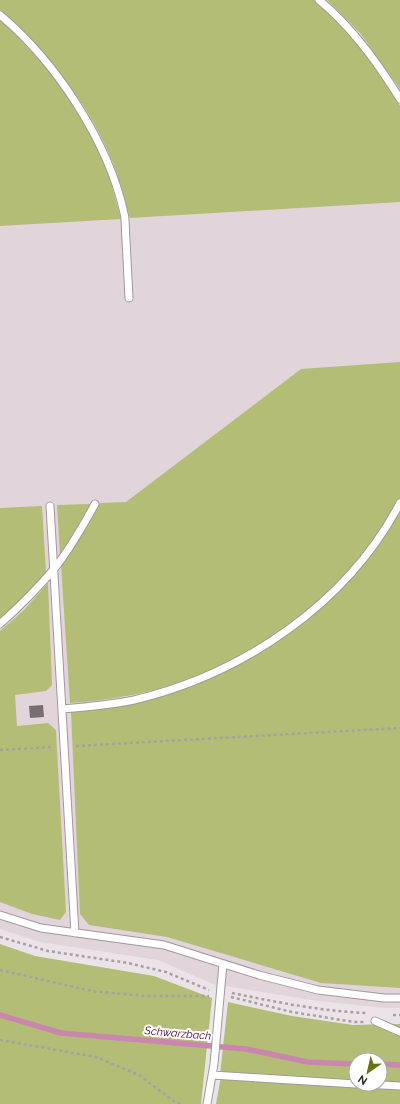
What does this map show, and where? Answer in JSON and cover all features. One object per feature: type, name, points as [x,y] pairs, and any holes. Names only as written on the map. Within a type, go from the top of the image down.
[{"type":"lane","points":[[319,0],[346,26],[368,51],[400,99]]},
{"type":"lane","points":[[0,15],[27,41],[49,66],[72,99],[102,151],[124,214],[128,298]]},
{"type":"lane","points":[[62,709],[102,705],[163,692],[192,682],[248,656],[299,621],[344,580],[378,538],[400,503]]},
{"type":"lane","points":[[0,624],[22,604],[54,568],[80,530],[95,504]]},
{"type":"lane","points":[[50,506],[75,933]]},
{"type":"lane","points":[[0,915],[41,928],[164,945],[224,964],[318,990],[384,998],[400,998]]},
{"type":"lane","points":[[207,1104],[214,1064],[224,964]]},
{"type":"lane","points":[[374,1017],[400,1032]]},
{"type":"lane","points":[[212,1075],[348,1084]]},
{"type":"lane","points":[[388,1085],[400,1086]]},
{"type":"path","points":[[0,750],[400,728]]},
{"type":"path","points":[[0,937],[48,951],[121,962],[166,972],[222,993],[300,1013],[354,1022],[374,1017]]},
{"type":"path","points":[[0,970],[92,991],[144,996],[222,993],[374,1017]]},
{"type":"path","points":[[388,1014],[400,1015]]},
{"type":"path","points":[[0,1040],[96,1057],[139,1075],[181,1104]]},
{"type":"shaded area","points":[[0,0],[400,0],[400,1008],[385,1008],[318,1001],[213,984],[158,960],[40,942],[0,929]]},
{"type":"green space","points":[[0,0],[314,0],[355,40],[377,67],[400,106],[400,202],[130,218],[113,163],[93,122],[66,80],[50,60],[17,25],[0,10]]},
{"type":"green space","points":[[327,0],[400,0],[400,89],[360,33]]},
{"type":"green space","points":[[0,19],[51,72],[81,114],[106,165],[121,219],[0,226]]},
{"type":"green space","points":[[400,362],[400,499],[364,553],[323,596],[291,623],[260,646],[226,664],[191,679],[153,690],[113,698],[70,703],[61,566],[100,503],[126,502],[301,369]]},
{"type":"green space","points":[[91,504],[60,555],[57,505]]},
{"type":"green space","points":[[42,506],[46,572],[19,604],[0,620],[0,508]]},
{"type":"green space","points":[[400,512],[400,988],[321,983],[167,937],[89,925],[80,914],[71,712],[150,699],[180,691],[227,671],[257,655],[312,615],[337,592],[360,567]]},
{"type":"green space","points":[[48,583],[52,685],[46,691],[15,695],[17,726],[48,723],[56,730],[66,912],[60,920],[32,914],[0,902],[0,631],[24,610]]},
{"type":"green space","points":[[0,944],[35,956],[154,976],[212,998],[201,1104],[0,1104]]},
{"type":"green space","points":[[228,1002],[292,1016],[353,1025],[400,1024],[400,1086],[388,1085],[388,1052],[348,1052],[348,1082],[220,1074]]},
{"type":"green space","points":[[221,1076],[348,1084],[348,1092],[388,1092],[388,1086],[400,1087],[400,1104],[216,1104]]},
{"type":"building","points":[[43,705],[44,717],[30,718],[29,706]]},
{"type":"waterway","name":"Schwarzbach","points":[[0,1015],[61,1033],[246,1049],[308,1062],[348,1064]]},
{"type":"waterway","name":"Schwarzbach","points":[[388,1064],[400,1065]]}]
